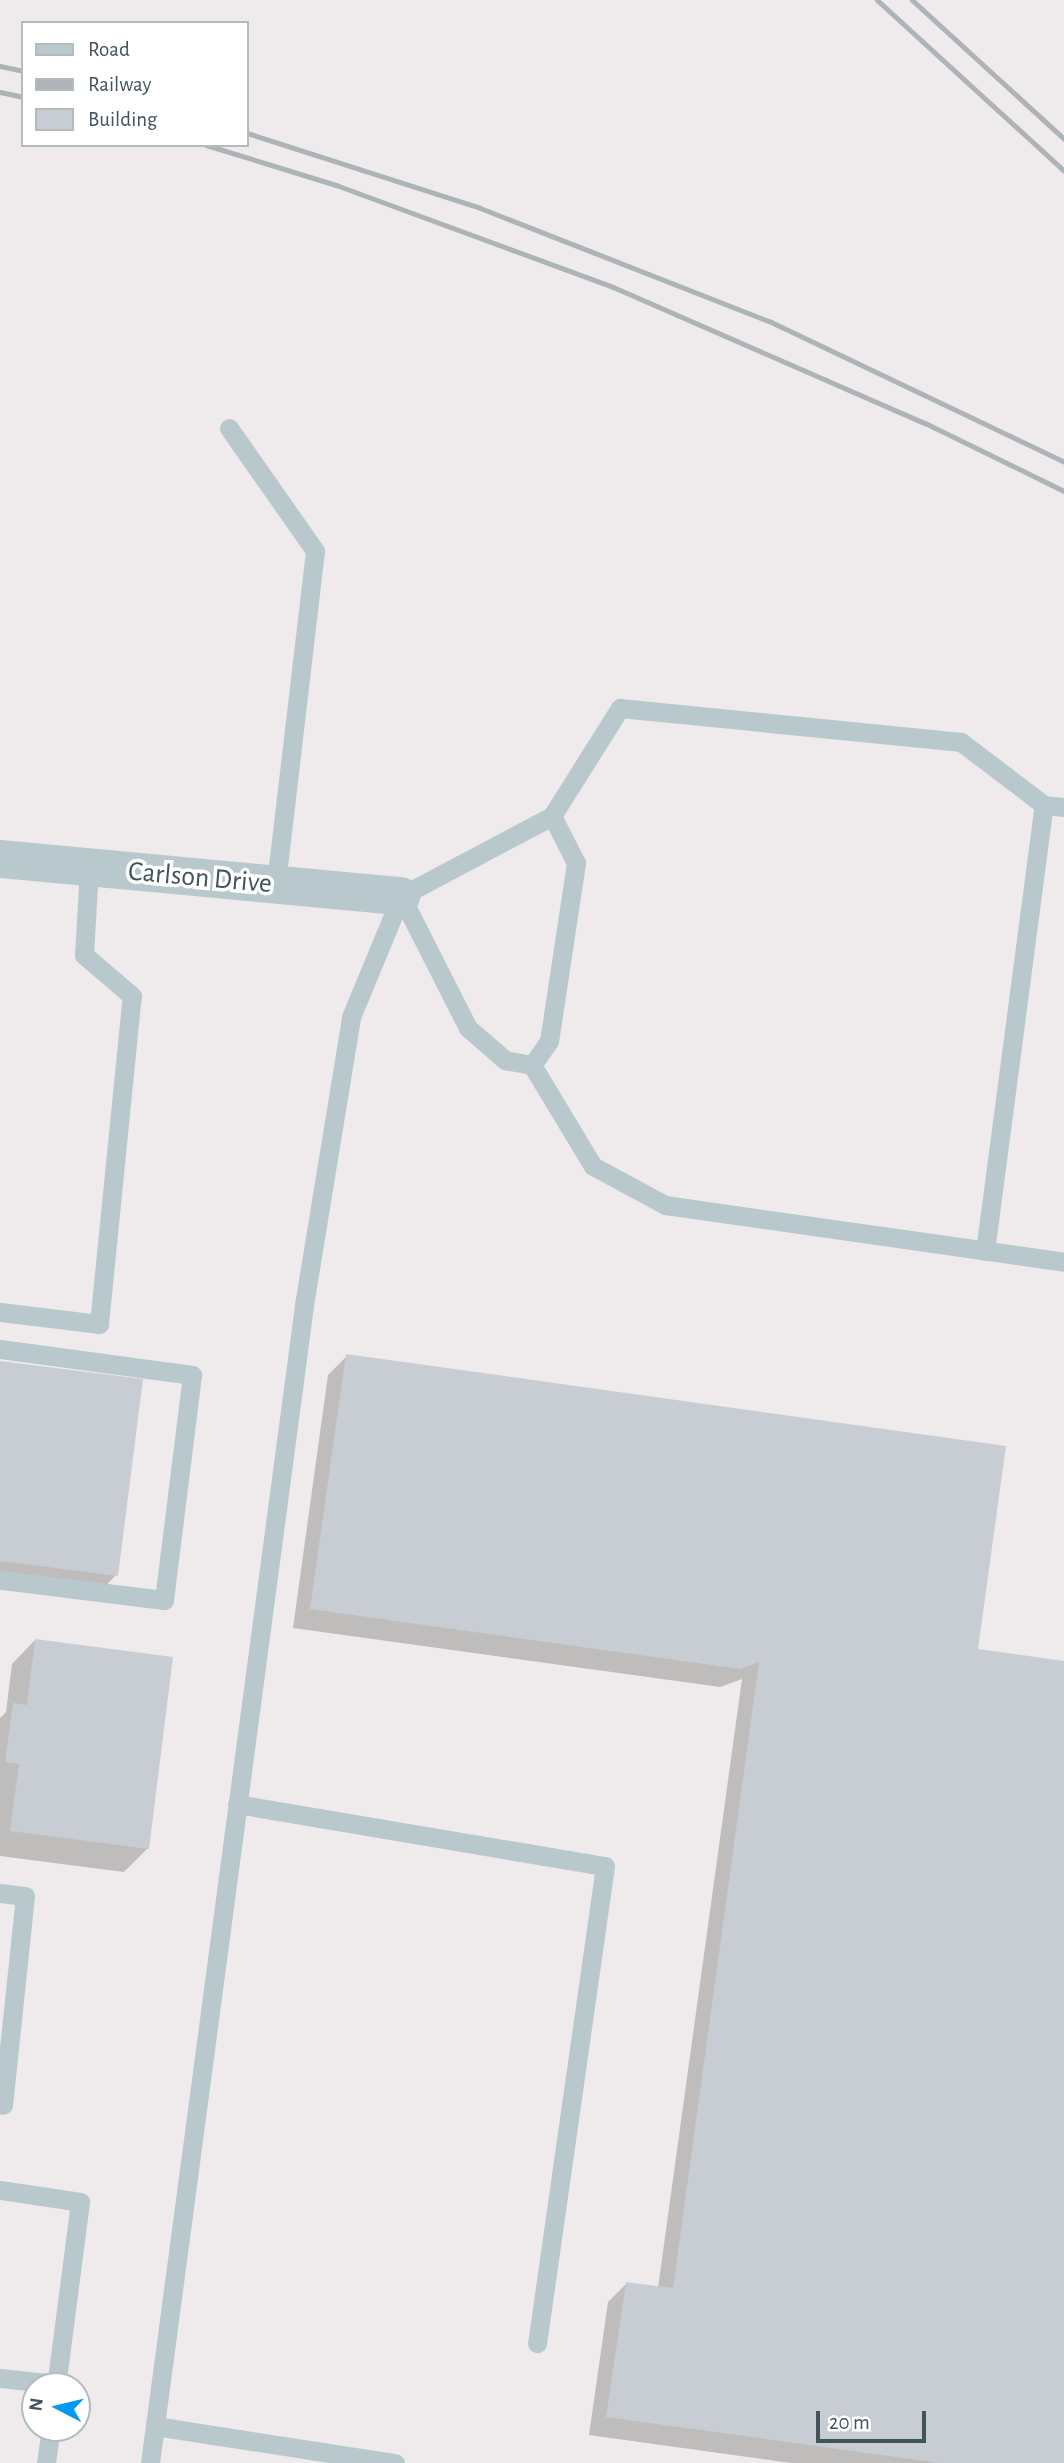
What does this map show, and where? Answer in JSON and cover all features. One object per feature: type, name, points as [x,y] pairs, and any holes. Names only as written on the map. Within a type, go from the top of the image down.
[{"type":"street","name":"Carlson Drive","points":[[0,859],[401,896]]},
{"type":"lane","points":[[229,428],[315,551],[276,885]]},
{"type":"lane","points":[[150,2463],[304,1305],[351,1017],[401,896],[552,816],[620,708],[961,742],[1044,805],[1064,807]]},
{"type":"lane","points":[[985,1251],[1044,805]]},
{"type":"lane","points":[[532,1065],[549,1041],[576,863],[552,816]]},
{"type":"lane","points":[[0,1312],[99,1324],[132,996],[84,955],[89,868]]},
{"type":"lane","points":[[401,896],[468,1028],[505,1060],[532,1065],[593,1167],[665,1205],[1064,1262]]},
{"type":"lane","points":[[0,1349],[192,1375],[164,1600],[0,1580]]},
{"type":"lane","points":[[237,1804],[605,1866],[537,2343]]},
{"type":"lane","points":[[0,1893],[25,1896],[3,2105]]},
{"type":"lane","points":[[0,2190],[80,2202],[59,2372]]},
{"type":"lane","points":[[0,2378],[21,2381]]},
{"type":"lane","points":[[155,2426],[395,2463]]},
{"type":"lane","points":[[46,2463],[49,2442]]},
{"type":"building","points":[[346,1354],[1006,1446],[978,1649],[1064,1661],[1064,2463],[939,2463],[606,2417],[626,2282],[673,2288],[759,1662],[740,1669],[310,1609]]},
{"type":"building","points":[[0,1361],[143,1379],[118,1576],[0,1561]]},
{"type":"building","points":[[35,1639],[173,1657],[149,1849],[10,1831],[19,1764],[5,1762],[13,1703],[27,1705]]},
{"type":"railway","points":[[877,0],[1064,171]]},
{"type":"railway","points":[[912,0],[1064,139]]},
{"type":"railway","points":[[0,66],[21,71]]},
{"type":"railway","points":[[0,92],[21,97]]},
{"type":"railway","points":[[248,133],[480,208],[769,321],[1064,462]]},
{"type":"railway","points":[[212,147],[336,185],[613,287],[925,423],[1064,491]]}]
